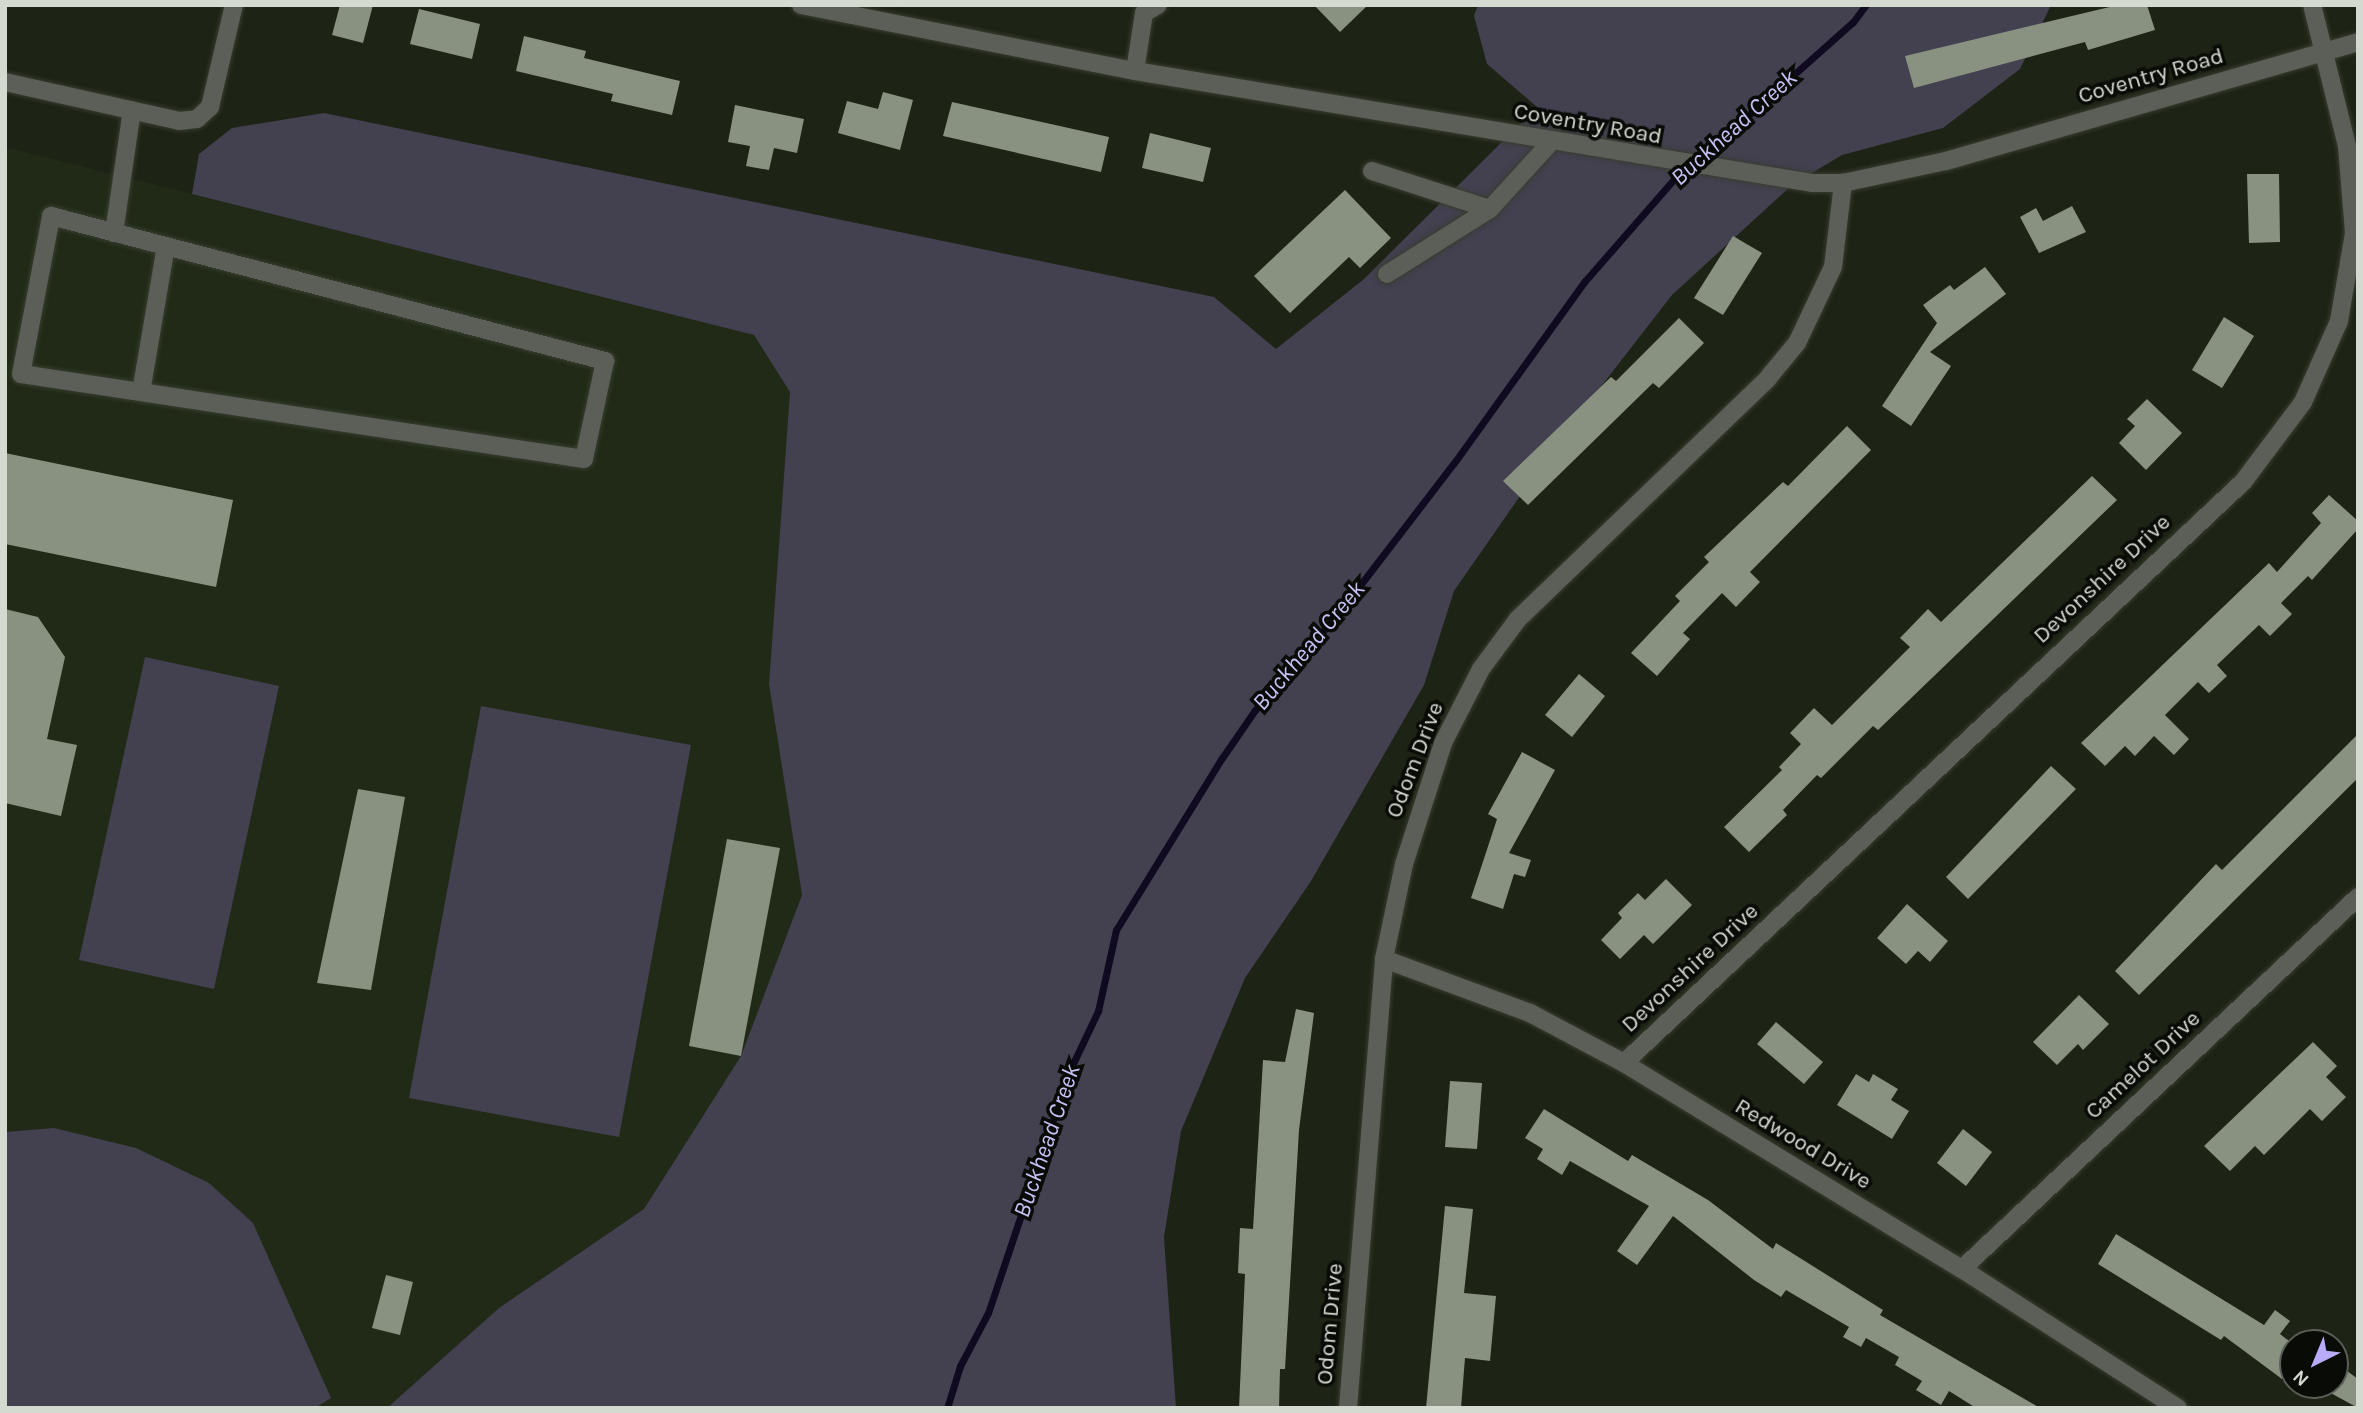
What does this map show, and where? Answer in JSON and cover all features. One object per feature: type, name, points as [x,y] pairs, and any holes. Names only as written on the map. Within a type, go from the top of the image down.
[{"type":"street","points":[[5,82],[178,121],[197,119],[210,107],[234,5]]},
{"type":"street","name":"Coventry Road","points":[[801,5],[1135,71],[1550,142],[1779,181],[1843,183],[1946,161],[2358,43]]},
{"type":"street","points":[[1135,71],[1144,13],[1158,5]]},
{"type":"street","name":"Devonshire Drive","points":[[1624,1063],[2243,482],[2279,440],[2323,362],[2349,277],[2354,188],[2326,50],[2312,5]]},
{"type":"street","points":[[114,233],[132,110]]},
{"type":"street","points":[[1387,274],[1490,209],[1550,142]]},
{"type":"street","points":[[1372,171],[1490,209]]},
{"type":"street","name":"Odom Drive","points":[[1348,1408],[1384,959],[1404,864],[1443,743],[1482,669],[1555,579],[1726,420],[1797,343],[1833,267],[1843,183]]},
{"type":"street","points":[[51,216],[114,233],[605,361],[584,459],[21,374],[51,216]]},
{"type":"street","points":[[141,392],[166,246]]},
{"type":"street","name":"Camelot Drive","points":[[1962,1269],[2358,897]]},
{"type":"street","name":"Redwood Drive","points":[[1384,959],[1530,1013],[1624,1063],[1962,1269],[2178,1408]]},
{"type":"shaded area","points":[[1478,5],[2051,5],[2020,69],[1943,128],[1842,155],[1792,185],[1672,295],[1554,447],[1454,591],[1424,685],[1311,881],[1245,978],[1181,1131],[1164,1237],[1176,1408],[387,1408],[499,1308],[644,1209],[741,1056],[802,895],[769,684],[790,392],[754,335],[192,194],[199,154],[232,128],[324,113],[1214,297],[1276,349],[1364,279],[1537,107],[1487,64],[1474,16]]},
{"type":"shaded area","points":[[5,147],[754,335],[790,392],[769,684],[802,895],[741,1056],[644,1209],[499,1308],[387,1408],[5,1408]]},
{"type":"shaded area","points":[[145,657],[279,686],[214,989],[79,960]]},
{"type":"shaded area","points":[[481,706],[691,745],[619,1137],[409,1098]]},
{"type":"shaded area","points":[[54,1128],[136,1148],[209,1183],[253,1223],[331,1398],[315,1408],[5,1408],[5,1132]]},
{"type":"building","points":[[340,5],[373,5],[363,43],[332,35]]},
{"type":"building","points":[[1314,5],[1368,5],[1340,32]]},
{"type":"building","points":[[2118,5],[2147,5],[2155,30],[2088,50],[2085,42],[1914,88],[1905,56]]},
{"type":"building","points":[[419,9],[480,24],[472,59],[410,44]]},
{"type":"building","points":[[524,36],[586,51],[584,58],[680,81],[672,115],[611,101],[613,94],[516,71]]},
{"type":"building","points":[[883,92],[913,100],[900,150],[838,133],[847,101],[878,109]]},
{"type":"building","points":[[952,102],[1109,137],[1101,172],[943,136]]},
{"type":"building","points":[[735,105],[804,119],[797,153],[774,148],[769,170],[746,166],[750,146],[728,142]]},
{"type":"building","points":[[1150,133],[1211,148],[1203,182],[1142,168]]},
{"type":"building","points":[[2247,174],[2279,174],[2280,242],[2249,243]]},
{"type":"building","points":[[1345,190],[1391,238],[1360,268],[1349,257],[1290,313],[1254,276]]},
{"type":"building","points":[[2072,206],[2086,232],[2039,253],[2020,217],[2036,208],[2043,221]]},
{"type":"building","points":[[1733,236],[1762,253],[1723,315],[1694,298]]},
{"type":"building","points":[[1985,267],[2006,294],[1930,352],[1951,366],[1911,426],[1882,406],[1937,323],[1923,305],[1950,285],[1954,290]]},
{"type":"building","points":[[2224,317],[2254,336],[2222,388],[2192,370]]},
{"type":"building","points":[[1679,318],[1704,343],[1659,388],[1653,383],[1528,505],[1503,481],[1611,377],[1616,381]]},
{"type":"building","points":[[2147,399],[2182,433],[2146,470],[2119,443],[2135,426],[2127,419]]},
{"type":"building","points":[[1847,426],[1871,450],[1750,572],[1760,582],[1736,607],[1722,593],[1683,633],[1690,639],[1657,676],[1631,653],[1680,601],[1675,596],[1709,562],[1704,557],[1783,482],[1788,486]]},
{"type":"building","points":[[5,453],[233,500],[216,587],[5,544]]},
{"type":"building","points":[[2092,476],[2117,500],[1878,730],[1873,726],[1821,778],[1817,775],[1783,810],[1787,815],[1749,852],[1724,827],[1782,770],[1779,767],[1801,744],[1790,733],[1814,708],[1832,725],[1910,647],[1900,638],[1928,609],[1941,622]]},
{"type":"building","points":[[2329,495],[2358,521],[2358,529],[2312,580],[2308,576],[2281,603],[2292,614],[2270,636],[2259,625],[2217,665],[2227,676],[2209,693],[2198,682],[2165,715],[2189,739],[2174,755],[2154,736],[2135,756],[2125,746],[2105,766],[2081,743],[2269,563],[2277,572],[2321,523],[2312,513]]},
{"type":"building","points":[[5,609],[38,617],[65,657],[47,739],[77,745],[61,816],[5,803]]},
{"type":"building","points":[[1579,674],[1605,696],[1572,737],[1545,715]]},
{"type":"building","points":[[2358,734],[2358,778],[2139,995],[2115,971],[2216,864],[2222,870]]},
{"type":"building","points":[[1522,752],[1555,770],[1509,853],[1531,860],[1525,877],[1514,874],[1503,909],[1471,898],[1497,819],[1488,814]]},
{"type":"building","points":[[2051,766],[2076,789],[1968,899],[1946,877]]},
{"type":"building","points":[[358,789],[405,797],[371,990],[317,983]]},
{"type":"building","points":[[727,839],[780,848],[741,1056],[689,1046]]},
{"type":"building","points":[[1666,879],[1692,905],[1653,944],[1644,935],[1620,959],[1601,940],[1622,918],[1618,913],[1638,893],[1645,900]]},
{"type":"building","points":[[1907,904],[1948,941],[1930,962],[1918,951],[1906,964],[1877,938]]},
{"type":"building","points":[[2079,995],[2109,1024],[2083,1050],[2078,1044],[2057,1065],[2033,1042]]},
{"type":"building","points":[[1296,1009],[1314,1013],[1299,1130],[1285,1369],[1280,1369],[1279,1408],[1239,1408],[1245,1274],[1238,1273],[1240,1228],[1253,1229],[1263,1060],[1285,1062]]},
{"type":"building","points":[[1776,1022],[1823,1062],[1804,1084],[1757,1044]]},
{"type":"building","points":[[2313,1042],[2337,1066],[2326,1077],[2346,1097],[2322,1121],[2310,1109],[2264,1155],[2255,1146],[2230,1171],[2204,1146]]},
{"type":"building","points":[[1856,1074],[1869,1082],[1873,1074],[1898,1089],[1891,1100],[1909,1111],[1892,1139],[1837,1105]]},
{"type":"building","points":[[1450,1081],[1482,1083],[1477,1149],[1445,1147]]},
{"type":"building","points":[[1544,1109],[1628,1161],[1632,1155],[1708,1200],[1773,1249],[1776,1243],[1883,1310],[1880,1315],[2040,1408],[1976,1408],[1949,1391],[1941,1405],[1916,1390],[1922,1381],[1895,1365],[1899,1357],[1866,1338],[1861,1347],[1843,1337],[1849,1327],[1786,1290],[1781,1297],[1754,1280],[1673,1216],[1637,1265],[1617,1251],[1649,1206],[1570,1161],[1562,1175],[1537,1159],[1543,1149],[1525,1138]]},
{"type":"building","points":[[1963,1129],[1992,1152],[1966,1186],[1937,1163]]},
{"type":"building","points":[[1445,1206],[1473,1209],[1464,1293],[1496,1296],[1490,1361],[1465,1358],[1461,1408],[1426,1408]]},
{"type":"building","points":[[2116,1234],[2264,1325],[2275,1310],[2290,1321],[2284,1329],[2279,1329],[2279,1377],[2224,1336],[2221,1340],[2098,1264]]},
{"type":"building","points":[[386,1275],[413,1282],[400,1335],[372,1328]]},
{"type":"building","points":[[2349,1372],[2358,1379],[2358,1408],[2342,1399],[2349,1399]]},
{"type":"waterway","name":"Buckhead Creek","points":[[947,1408],[960,1366],[988,1313],[1069,1072],[1098,1011],[1116,930],[1222,758],[1255,710],[1341,610],[1454,463],[1585,281],[1687,164],[1744,119],[1853,22],[1866,5]]}]
